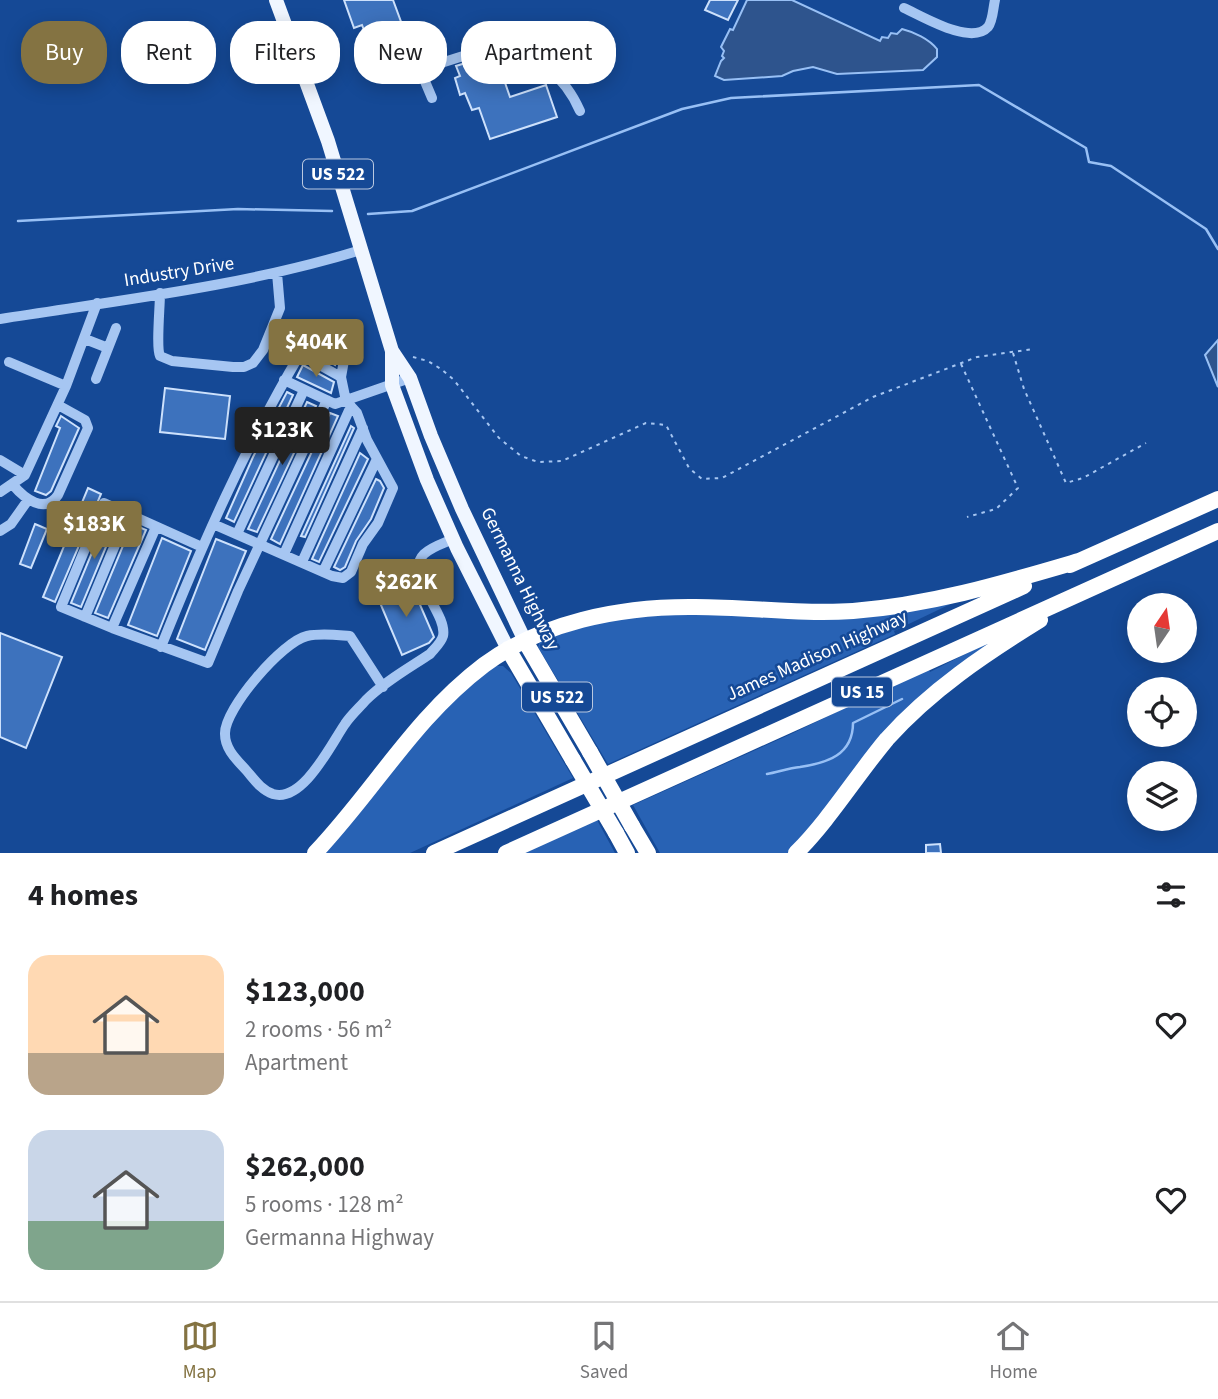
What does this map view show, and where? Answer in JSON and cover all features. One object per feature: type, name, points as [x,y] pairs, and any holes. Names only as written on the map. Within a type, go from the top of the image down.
[{"type":"highway","name":"James Madison Highway","points":[[434,853],[1218,499]]},
{"type":"highway","name":"US 15","points":[[506,853],[1218,531]]},
{"type":"highway","points":[[315,853],[434,708],[485,664],[525,640],[586,619],[659,607],[807,613],[895,607],[967,594],[1079,561]]},
{"type":"highway","points":[[796,853],[889,737],[931,697],[975,661],[1102,583]]},
{"type":"highway","name":"Germanna Highway","points":[[525,640],[648,853]]},
{"type":"highway","name":"Germanna Highway","points":[[508,649],[627,853]]},
{"type":"main road","name":"Germanna Highway","points":[[276,0],[328,141],[361,250],[391,351],[392,385],[427,480],[508,649]]},
{"type":"main road","name":"Germanna Highway","points":[[391,351],[410,378],[456,496],[525,640]]},
{"type":"street","points":[[904,8],[955,31],[972,33],[989,26],[995,0]]},
{"type":"street","points":[[432,98],[421,72],[500,44],[536,59],[552,71],[572,93],[580,111]]},
{"type":"street","name":"Industry Drive","points":[[0,319],[277,273],[361,250]]},
{"type":"street","points":[[160,293],[160,356],[172,361],[244,367],[257,360],[279,314],[281,292],[277,273]]},
{"type":"street","points":[[0,492],[26,475],[66,386],[97,303]]},
{"type":"street","points":[[96,379],[117,328]]},
{"type":"street","points":[[85,339],[108,348]]},
{"type":"street","points":[[161,647],[202,547],[272,401],[300,354],[341,377]]},
{"type":"street","points":[[214,524],[323,572],[343,578],[351,572],[363,544],[378,523],[393,488],[377,459],[358,413],[349,403],[341,377],[345,355]]},
{"type":"street","points":[[9,362],[66,386]]},
{"type":"street","points":[[284,380],[335,404],[349,403],[410,378]]},
{"type":"street","points":[[237,534],[304,390]]},
{"type":"street","points":[[202,547],[104,503],[61,607],[208,663],[238,591],[327,400]]},
{"type":"street","points":[[284,554],[349,403]]},
{"type":"street","points":[[13,485],[28,500],[47,505],[54,502],[88,428],[85,420],[58,405]]},
{"type":"street","points":[[302,562],[363,428]]},
{"type":"street","points":[[323,572],[377,459]]},
{"type":"street","points":[[0,460],[26,475]]},
{"type":"street","points":[[0,531],[11,524],[28,500]]},
{"type":"street","points":[[85,617],[128,514]]},
{"type":"street","points":[[112,628],[156,527]]},
{"type":"street","points":[[383,687],[350,636],[307,636],[291,643],[272,660],[229,714],[225,726],[226,746],[261,787],[283,796],[291,793],[320,762],[346,722],[368,698],[430,654],[443,636],[443,627],[423,585],[419,568],[425,554],[453,539]]},
{"type":"path","points":[[391,351],[428,361],[441,369],[454,380],[499,438],[521,456],[538,461],[562,461],[646,423],[657,423],[666,425],[689,468],[702,480],[722,478],[873,397],[977,357],[1033,349]]},
{"type":"path","points":[[1012,352],[1024,388],[1066,483],[1083,478],[1146,443]]},
{"type":"path","points":[[961,363],[1018,488],[996,509],[967,517]]},
{"type":"shaded area","points":[[747,0],[792,0],[880,41],[882,37],[888,38],[891,33],[907,30],[934,45],[937,57],[923,70],[837,74],[813,67],[782,76],[724,80],[715,76],[724,58],[721,47],[730,29],[733,30]]},
{"type":"shaded area","points":[[1218,340],[1218,387],[1205,355]]},
{"type":"shaded area","points":[[959,600],[894,631],[895,634],[608,764],[538,647],[540,641],[610,618]]},
{"type":"shaded area","points":[[993,640],[790,853],[660,853],[633,805],[789,735],[928,668],[930,672]]},
{"type":"shaded area","points":[[494,666],[503,666],[511,673],[573,778],[410,853],[319,853],[420,730]]},
{"type":"shaded area","points":[[597,820],[615,853],[524,853]]},
{"type":"building","points":[[344,0],[393,0],[401,21],[354,21],[354,28]]},
{"type":"building","points":[[710,0],[738,0],[728,20],[705,10]]},
{"type":"building","points":[[461,64],[461,84],[505,84],[510,97],[546,85],[557,117],[490,139],[479,108],[472,110],[465,93],[460,95],[455,78],[460,76],[456,66]]},
{"type":"building","points":[[309,335],[338,351],[335,365],[303,347]]},
{"type":"building","points":[[303,365],[334,382],[331,393],[297,377]]},
{"type":"building","points":[[165,388],[230,396],[225,439],[160,432]]},
{"type":"building","points":[[287,392],[293,395],[234,522],[226,518],[253,457]]},
{"type":"building","points":[[307,402],[316,406],[257,532],[248,529]]},
{"type":"building","points":[[330,413],[338,416],[280,544],[271,539]]},
{"type":"building","points":[[61,416],[79,428],[51,491],[46,495],[35,491],[60,428],[56,426]]},
{"type":"building","points":[[351,426],[354,428],[305,537],[301,536]]},
{"type":"building","points":[[360,453],[368,459],[319,562],[312,559]]},
{"type":"building","points":[[376,479],[384,488],[371,519],[356,541],[345,567],[340,570],[334,567]]},
{"type":"building","points":[[88,488],[101,494],[55,602],[43,597]]},
{"type":"building","points":[[108,514],[118,518],[81,607],[71,603]]},
{"type":"building","points":[[35,524],[47,529],[31,568],[20,564]]},
{"type":"building","points":[[132,524],[146,530],[108,618],[95,613]]},
{"type":"building","points":[[162,538],[191,551],[157,636],[128,625]]},
{"type":"building","points":[[216,539],[246,551],[205,650],[177,639]]},
{"type":"building","points":[[411,584],[434,637],[429,643],[402,655],[378,598]]},
{"type":"building","points":[[0,633],[62,657],[26,748],[0,737]]},
{"type":"building","points":[[940,844],[941,853],[926,853],[926,845]]},
{"type":"waterway","points":[[368,214],[412,211],[682,109],[731,98],[979,85],[1086,148],[1089,162],[1111,166],[1206,229],[1218,249]]},
{"type":"waterway","points":[[18,221],[238,209],[332,211]]},
{"type":"waterway","points":[[767,774],[820,763],[837,756],[849,743],[853,723],[902,699]]}]
